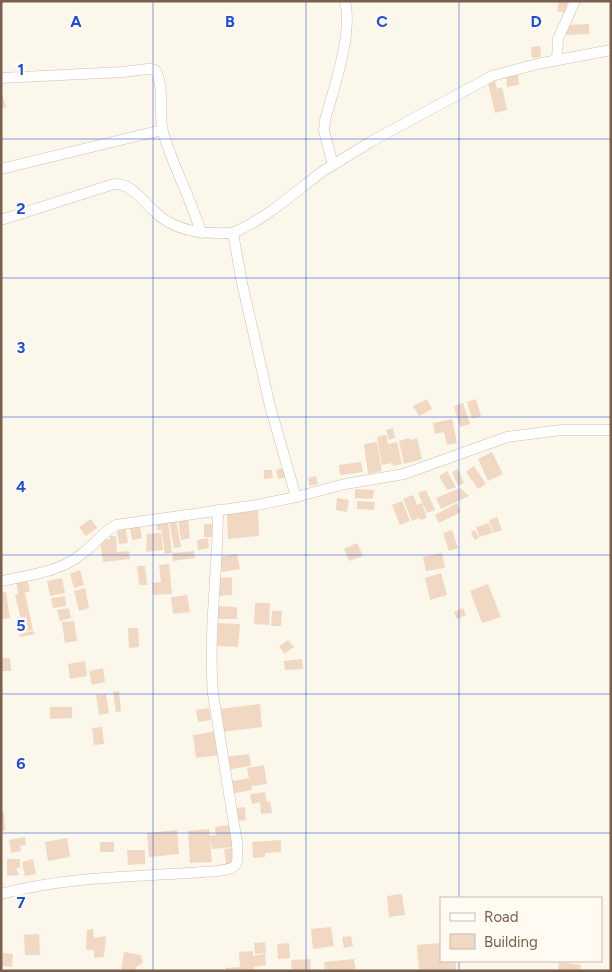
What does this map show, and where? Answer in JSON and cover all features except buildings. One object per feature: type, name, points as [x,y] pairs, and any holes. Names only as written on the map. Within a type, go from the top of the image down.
[{"type":"street","points":[[333,165],[324,131],[325,120],[344,45],[347,18],[345,1]]},
{"type":"street","points":[[557,60],[558,39],[575,1]]},
{"type":"street","points":[[1,220],[120,183],[133,190],[166,221],[187,231],[233,233],[258,219],[322,171],[372,141],[480,82],[502,73],[611,50]]},
{"type":"street","points":[[1,78],[152,69],[156,71],[159,84],[162,130],[201,233]]},
{"type":"street","points":[[1,169],[162,130]]},
{"type":"street","points":[[233,233],[242,283],[270,406],[296,497]]},
{"type":"street","points":[[1,581],[62,566],[83,553],[106,530],[116,525],[257,505],[345,484],[404,474],[507,436],[561,430],[611,430]]},
{"type":"street","points":[[1,894],[61,882],[120,876],[230,870],[235,868],[237,864],[237,843],[213,694],[210,652],[218,541],[218,510]]}]
